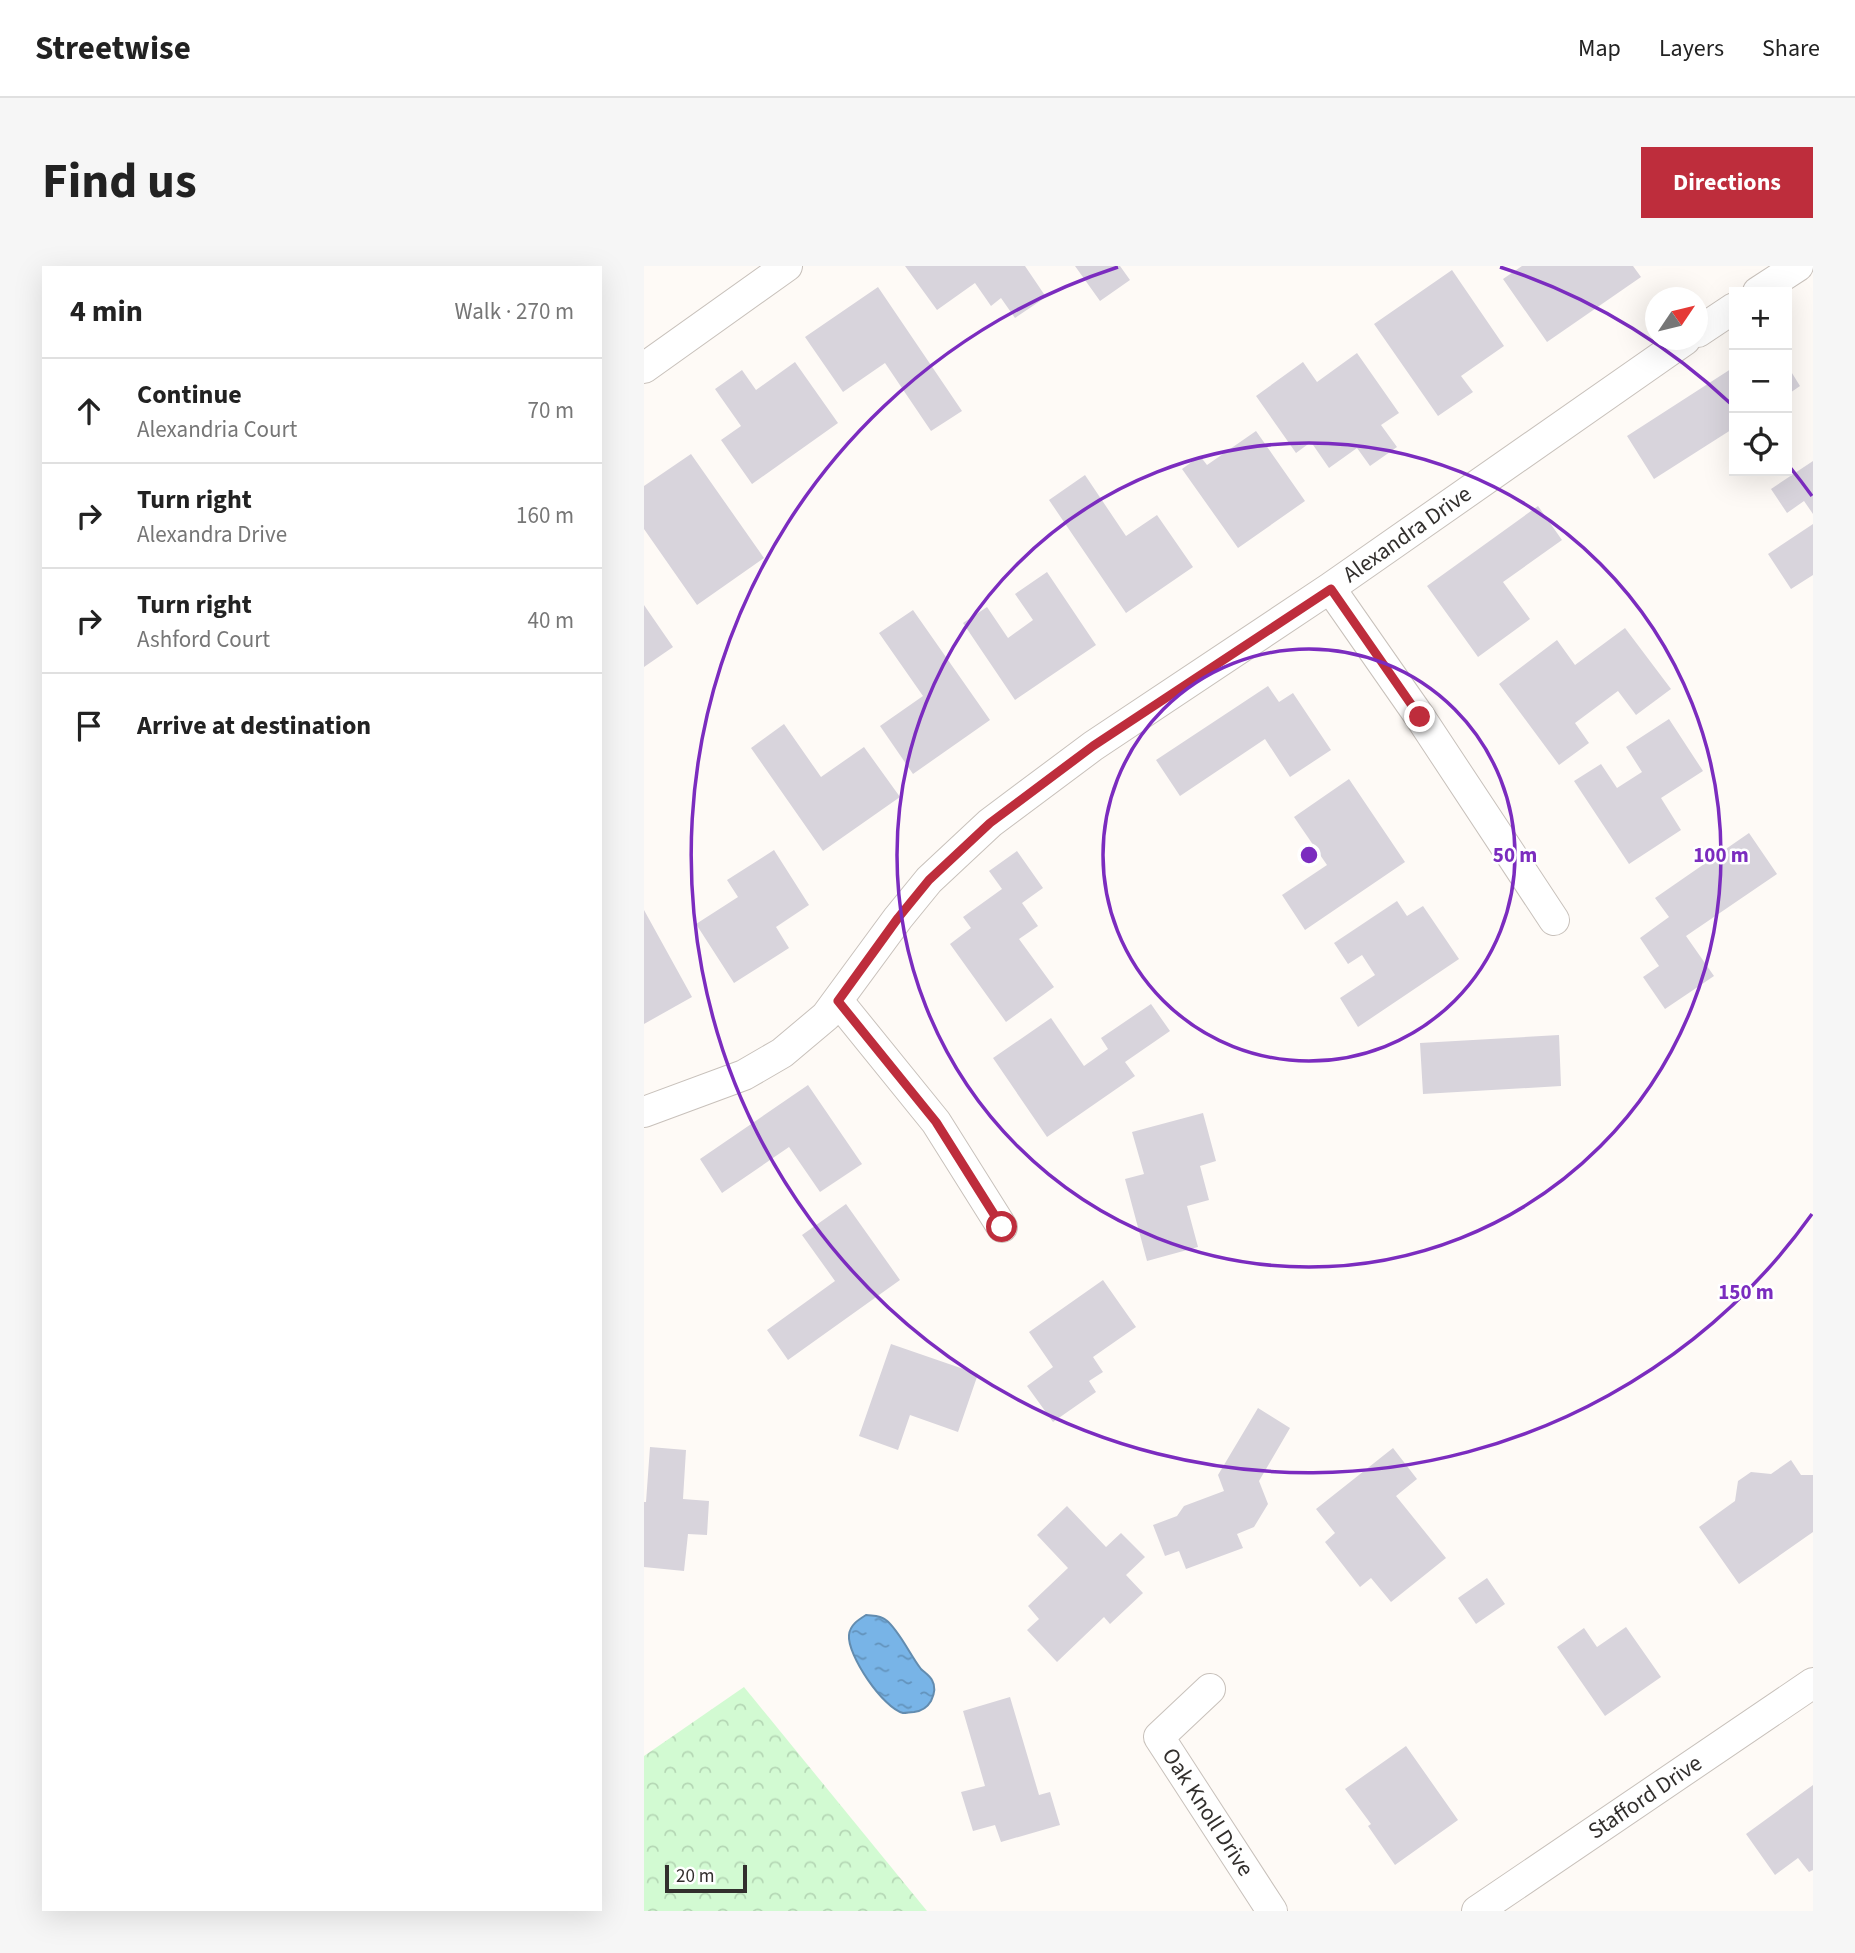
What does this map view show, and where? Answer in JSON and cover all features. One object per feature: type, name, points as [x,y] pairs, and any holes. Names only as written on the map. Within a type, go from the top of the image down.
[{"type":"street","points":[[644,368],[787,266]]},
{"type":"street","points":[[1766,287],[1798,266]]},
{"type":"street","points":[[1708,325],[1729,311]]},
{"type":"street","name":"Alexandra Drive","points":[[644,1112],[744,1075],[782,1053],[826,1016],[929,880],[990,823],[1093,746],[1331,589],[1671,350]]},
{"type":"street","points":[[1331,589],[1420,717],[1554,920]]},
{"type":"street","points":[[838,1001],[936,1122],[1002,1227]]},
{"type":"street","name":"Stafford Drive","points":[[1477,1911],[1813,1683]]},
{"type":"street","name":"Oak Knoll Drive","points":[[1210,1689],[1159,1737],[1272,1911]]},
{"type":"green space","points":[[744,1687],[927,1911],[644,1911],[644,1756]]},
{"type":"water","points":[[866,1615],[881,1617],[891,1624],[921,1669],[931,1679],[934,1694],[924,1709],[903,1713],[895,1709],[868,1680],[854,1655],[849,1635],[857,1621]]},
{"type":"building","points":[[905,266],[1025,266],[1046,297],[1015,318],[1001,298],[991,306],[975,283],[937,310]]},
{"type":"building","points":[[1075,266],[1120,266],[1130,280],[1100,301]]},
{"type":"building","points":[[1522,266],[1633,266],[1641,277],[1547,342],[1503,279]]},
{"type":"building","points":[[1452,270],[1504,346],[1461,376],[1473,392],[1438,416],[1374,324]]},
{"type":"building","points":[[878,287],[962,411],[931,431],[885,363],[843,392],[805,337]]},
{"type":"building","points":[[1357,353],[1399,413],[1381,425],[1397,447],[1370,466],[1357,448],[1329,468],[1311,442],[1296,453],[1256,396],[1303,362],[1317,382]]},
{"type":"building","points":[[795,362],[838,423],[752,484],[721,440],[741,426],[715,389],[742,370],[756,390]]},
{"type":"building","points":[[1729,370],[1729,431],[1654,479],[1627,436]]},
{"type":"building","points":[[1792,373],[1800,386],[1792,392]]},
{"type":"building","points":[[1256,431],[1305,501],[1238,548],[1182,469],[1200,456],[1207,465]]},
{"type":"building","points":[[691,454],[764,558],[697,605],[644,529],[644,486]]},
{"type":"building","points":[[1813,461],[1813,514],[1804,501],[1787,513],[1771,489]]},
{"type":"building","points":[[1085,475],[1126,536],[1157,515],[1193,567],[1126,613],[1049,500]]},
{"type":"building","points":[[1538,506],[1562,540],[1503,582],[1530,619],[1478,657],[1427,586]]},
{"type":"building","points":[[1813,524],[1813,575],[1791,589],[1768,554]]},
{"type":"building","points":[[1047,572],[1096,645],[1015,700],[963,623],[987,607],[1008,638],[1033,620],[1015,594]]},
{"type":"building","points":[[644,605],[673,647],[644,667]]},
{"type":"building","points":[[913,610],[990,720],[913,774],[880,726],[923,696],[879,633]]},
{"type":"building","points":[[1625,628],[1671,689],[1636,715],[1618,691],[1575,723],[1589,743],[1559,765],[1499,684],[1557,640],[1575,665]]},
{"type":"building","points":[[1268,686],[1279,702],[1293,693],[1331,750],[1290,777],[1265,739],[1180,796],[1156,760]]},
{"type":"building","points":[[1669,719],[1703,771],[1661,798],[1681,830],[1629,864],[1574,781],[1601,764],[1617,788],[1642,772],[1626,747]]},
{"type":"building","points":[[784,724],[821,777],[864,747],[900,797],[823,851],[751,748]]},
{"type":"building","points":[[1349,779],[1405,862],[1305,930],[1282,895],[1327,865],[1294,817]]},
{"type":"building","points":[[1749,833],[1777,874],[1686,936],[1714,976],[1665,1009],[1643,977],[1659,966],[1640,938],[1669,917],[1655,898]]},
{"type":"building","points":[[774,850],[809,905],[776,927],[789,948],[734,983],[696,924],[738,897],[727,880]]},
{"type":"building","points":[[1017,851],[1043,888],[1022,903],[1038,926],[1019,939],[1054,987],[1006,1022],[950,944],[971,928],[963,917],[1002,889],[989,871]]},
{"type":"building","points":[[1397,901],[1407,916],[1423,906],[1459,959],[1358,1027],[1340,998],[1375,975],[1362,955],[1348,964],[1334,943]]},
{"type":"building","points":[[644,910],[692,997],[644,1024]]},
{"type":"building","points":[[1151,1004],[1170,1031],[1125,1062],[1135,1076],[1047,1137],[993,1058],[1051,1018],[1084,1066],[1108,1049],[1101,1038]]},
{"type":"building","points":[[1559,1035],[1561,1086],[1423,1094],[1420,1043]]},
{"type":"building","points":[[808,1085],[862,1164],[820,1192],[789,1147],[722,1193],[700,1159]]},
{"type":"building","points":[[1203,1113],[1216,1161],[1200,1166],[1209,1200],[1187,1206],[1198,1247],[1147,1261],[1125,1179],[1144,1174],[1132,1132]]},
{"type":"building","points":[[846,1204],[900,1280],[788,1360],[767,1330],[835,1281],[802,1235]]},
{"type":"building","points":[[1103,1280],[1136,1327],[1093,1357],[1103,1372],[1089,1381],[1096,1392],[1053,1422],[1027,1386],[1053,1367],[1029,1332]]},
{"type":"building","points":[[891,1344],[978,1374],[958,1432],[910,1415],[898,1450],[859,1436]]},
{"type":"building","points":[[1258,1408],[1290,1428],[1259,1481],[1268,1504],[1254,1527],[1237,1534],[1243,1548],[1186,1569],[1179,1551],[1165,1556],[1153,1525],[1177,1516],[1184,1506],[1224,1491],[1218,1475]]},
{"type":"building","points":[[650,1447],[686,1450],[683,1499],[709,1501],[707,1535],[688,1534],[684,1571],[644,1567],[644,1502]]},
{"type":"building","points":[[1393,1448],[1417,1479],[1396,1496],[1446,1558],[1391,1602],[1371,1578],[1360,1587],[1325,1542],[1335,1533],[1316,1509]]},
{"type":"building","points":[[1791,1460],[1801,1475],[1813,1475],[1813,1532],[1739,1584],[1699,1527],[1735,1501],[1738,1481],[1751,1472],[1771,1474]]},
{"type":"building","points":[[1067,1506],[1106,1547],[1121,1533],[1145,1557],[1126,1575],[1143,1593],[1110,1624],[1104,1617],[1057,1662],[1027,1630],[1039,1619],[1028,1606],[1068,1568],[1037,1535]]},
{"type":"building","points":[[1487,1578],[1505,1604],[1476,1624],[1458,1598]]},
{"type":"building","points":[[1626,1627],[1661,1677],[1605,1716],[1557,1647],[1584,1628],[1597,1647]]},
{"type":"building","points":[[1010,1697],[1039,1795],[1050,1792],[1060,1825],[1001,1842],[995,1825],[973,1831],[961,1792],[985,1786],[963,1711]]},
{"type":"building","points":[[1406,1746],[1458,1820],[1395,1865],[1368,1826],[1371,1824],[1345,1789]]},
{"type":"building","points":[[1813,1785],[1813,1870],[1809,1872],[1798,1858],[1775,1875],[1746,1834]]},
{"type":"route","points":[[1002,1227],[936,1122],[838,1001],[929,880],[990,823],[1093,746],[1331,589],[1420,717]]}]
